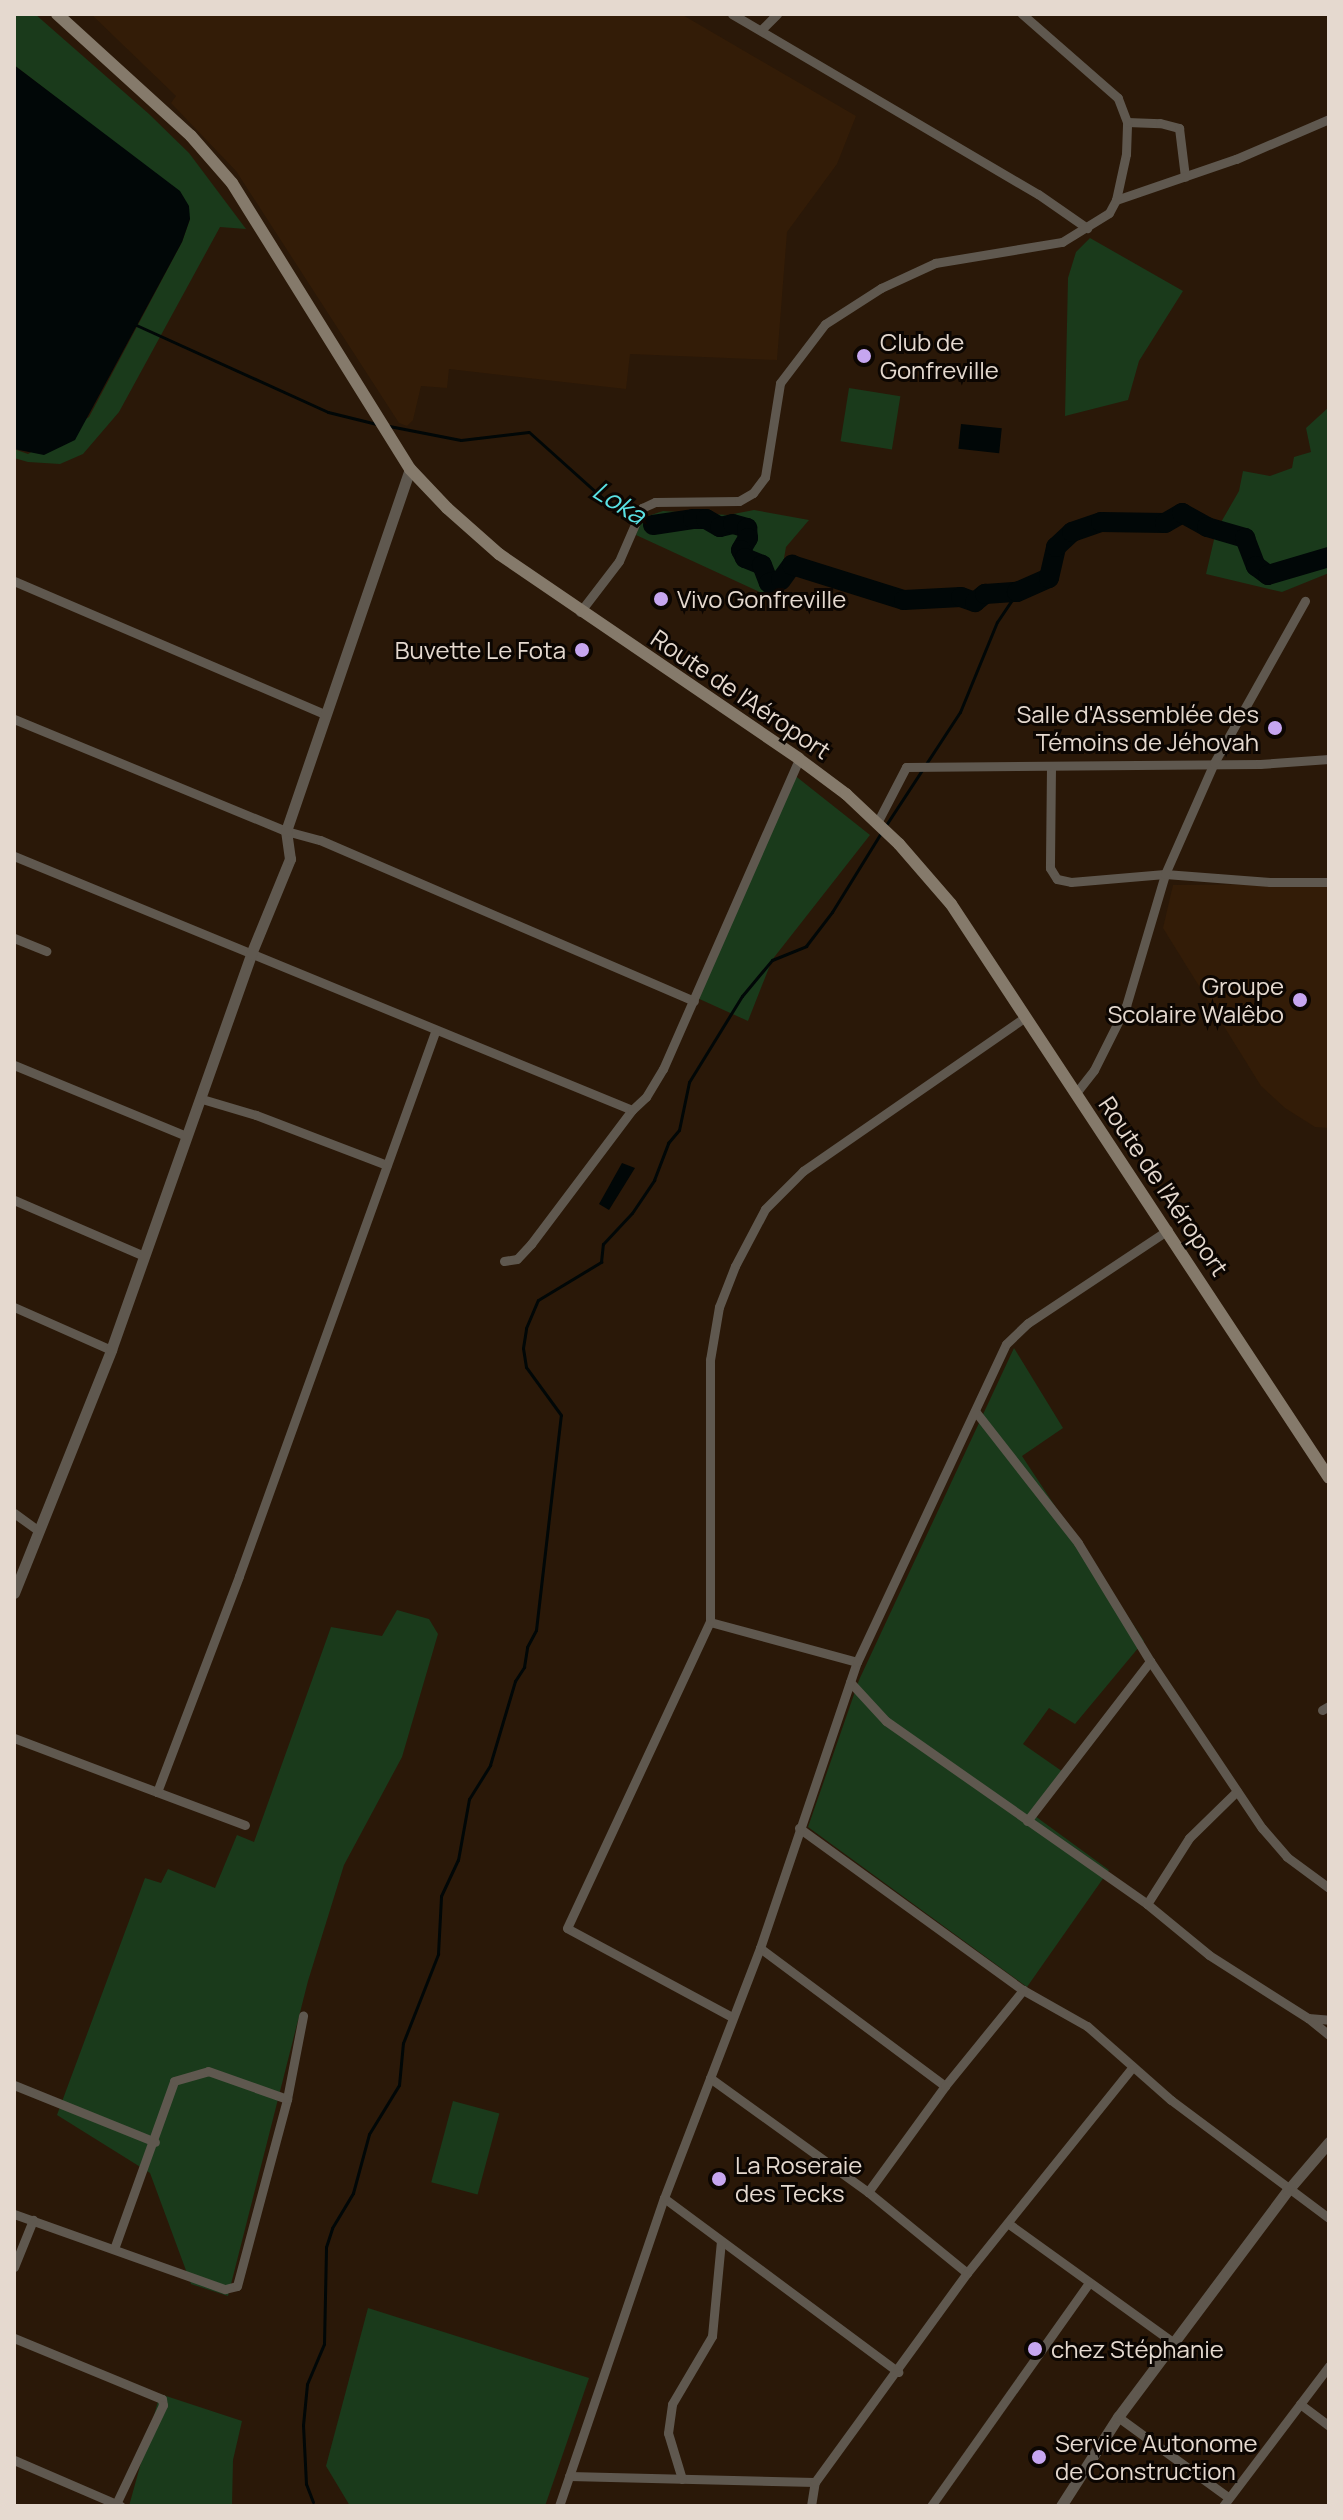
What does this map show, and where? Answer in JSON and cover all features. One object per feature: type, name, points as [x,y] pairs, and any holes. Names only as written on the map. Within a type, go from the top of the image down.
[{"type":"main road","name":"Route de l'Aéroport","points":[[57,14],[191,136],[232,183],[410,469],[447,508],[499,554],[846,794],[877,823],[951,904],[1329,1478]]},
{"type":"street","points":[[732,14],[1038,194],[1087,228]]},
{"type":"street","points":[[761,30],[777,14]]},
{"type":"street","points":[[580,612],[619,561],[642,508],[663,501],[739,501],[753,493],[765,477],[780,383],[825,324],[881,288],[935,263],[1062,242],[1109,213],[1116,200],[1126,154],[1127,122],[1118,98],[1022,14]]},
{"type":"street","points":[[1116,200],[1185,177],[1329,119]]},
{"type":"street","points":[[1127,122],[1151,122],[1179,128],[1185,177]]},
{"type":"street","points":[[14,1592],[111,1350],[251,954],[290,859],[286,831],[410,469]]},
{"type":"street","points":[[14,581],[325,714]]},
{"type":"street","points":[[1076,1093],[1094,1070],[1126,1006],[1165,874],[1214,763],[1305,601]]},
{"type":"street","points":[[14,719],[286,831],[320,840],[694,1001]]},
{"type":"street","points":[[504,1261],[517,1259],[531,1244],[632,1110],[646,1097],[663,1069],[799,759]]},
{"type":"street","points":[[877,823],[906,767],[1051,767],[1329,759]]},
{"type":"street","points":[[1051,767],[1050,868],[1057,879],[1071,882],[1165,874],[1270,882],[1329,882]]},
{"type":"street","points":[[14,856],[435,1032],[632,1110]]},
{"type":"street","points":[[14,938],[46,951]]},
{"type":"street","points":[[732,2017],[567,1928],[710,1622],[710,1360],[719,1307],[735,1266],[765,1209],[803,1171],[1025,1017]]},
{"type":"street","points":[[157,1792],[234,1590],[435,1032]]},
{"type":"street","points":[[14,1065],[186,1136]]},
{"type":"street","points":[[202,1099],[256,1115],[387,1165]]},
{"type":"street","points":[[14,1200],[144,1256]]},
{"type":"street","points":[[559,2506],[664,2198],[760,1948],[857,1662],[1006,1344],[1028,1323],[1168,1230]]},
{"type":"street","points":[[14,1307],[111,1350]]},
{"type":"street","points":[[975,1411],[1078,1543],[1150,1661],[1237,1791],[1287,1857],[1329,1888]]},
{"type":"street","points":[[14,1513],[39,1531]]},
{"type":"street","points":[[710,1622],[857,1662]]},
{"type":"street","points":[[1027,1821],[1150,1661]]},
{"type":"street","points":[[850,1682],[886,1721],[1147,1904],[1209,1955],[1308,2018],[1329,2035]]},
{"type":"street","points":[[14,1738],[245,1825]]},
{"type":"street","points":[[1147,1904],[1189,1838],[1237,1791]]},
{"type":"street","points":[[799,1828],[1023,1990],[1087,2026],[1132,2068],[1288,2190],[1329,2218]]},
{"type":"street","points":[[760,1948],[945,2086]]},
{"type":"street","points":[[868,2192],[945,2086],[1023,1990]]},
{"type":"street","points":[[14,2214],[225,2289],[237,2286],[287,2099],[303,2016]]},
{"type":"street","points":[[1308,2018],[1329,2020]]},
{"type":"street","points":[[811,2506],[815,2482],[898,2372],[967,2273],[1132,2068]]},
{"type":"street","points":[[114,2249],[155,2142],[174,2081],[208,2071],[287,2099]]},
{"type":"street","points":[[710,2078],[868,2192],[967,2273]]},
{"type":"street","points":[[14,2085],[155,2142]]},
{"type":"street","points":[[1061,2506],[1118,2417],[1288,2190],[1329,2142]]},
{"type":"street","points":[[664,2198],[898,2372]]},
{"type":"street","points":[[14,2267],[33,2220]]},
{"type":"street","points":[[1009,2224],[1174,2343]]},
{"type":"street","points":[[682,2479],[668,2433],[672,2404],[712,2336],[721,2241]]},
{"type":"street","points":[[931,2506],[1089,2283]]},
{"type":"street","points":[[14,2338],[162,2399],[163,2405],[118,2505],[14,2460]]},
{"type":"street","points":[[1118,2417],[1226,2502],[1329,2366]]},
{"type":"street","points":[[1300,2404],[1329,2426]]},
{"type":"street","points":[[569,2476],[815,2482]]},
{"type":"shaded area","points":[[91,14],[681,14],[856,116],[837,164],[787,232],[777,360],[630,354],[626,389],[449,369],[447,388],[421,386],[413,420],[407,426],[399,423],[236,171],[171,103],[176,96]]},
{"type":"shaded area","points":[[14,65],[180,191],[189,206],[190,219],[182,242],[75,440],[44,455],[14,449]]},
{"type":"shaded area","points":[[961,424],[1002,428],[999,453],[958,449]]},
{"type":"shaded area","points":[[1329,884],[1329,1128],[1315,1127],[1285,1108],[1261,1086],[1163,928],[1173,885]]},
{"type":"shaded area","points":[[622,1163],[635,1168],[609,1210],[599,1204]]},
{"type":"green space","points":[[14,14],[35,14],[149,114],[189,153],[246,229],[220,227],[119,412],[83,454],[60,464],[14,458],[14,449],[28,454],[89,417],[182,242],[190,219],[71,109],[14,65]]},
{"type":"green space","points":[[1090,238],[1183,291],[1139,361],[1128,400],[1065,416],[1068,278],[1076,252]]},
{"type":"green space","points":[[849,388],[900,396],[892,449],[841,441]]},
{"type":"green space","points":[[1329,407],[1329,573],[1282,592],[1206,574],[1216,531],[1239,491],[1243,471],[1270,476],[1292,468],[1294,457],[1311,452],[1306,428]]},
{"type":"green space","points":[[754,510],[809,520],[786,547],[779,587],[766,595],[636,535],[642,518],[663,511],[728,515]]},
{"type":"green space","points":[[793,774],[870,835],[772,960],[748,1021],[695,997]]},
{"type":"green space","points":[[1014,1348],[1063,1428],[1022,1456],[1144,1641],[1075,1724],[1049,1708],[1023,1744],[1066,1774],[1035,1816],[1109,1870],[1027,1987],[808,1827],[859,1680]]},
{"type":"green space","points":[[397,1610],[429,1619],[438,1634],[402,1757],[344,1865],[308,1981],[228,2296],[191,2284],[150,2173],[57,2115],[145,1878],[161,1883],[168,1869],[215,1888],[237,1835],[254,1842],[331,1627],[382,1636]]},
{"type":"green space","points":[[453,2101],[499,2113],[478,2195],[431,2182]]},
{"type":"green space","points":[[368,2308],[589,2378],[545,2506],[350,2506],[326,2466]]},
{"type":"green space","points":[[160,2394],[242,2421],[233,2460],[232,2506],[129,2506]]},
{"type":"waterway","name":"Loka","points":[[134,324],[328,412],[377,424]]},
{"type":"waterway","name":"Loka","points":[[389,426],[461,440],[529,432],[606,501],[653,525]]},
{"type":"waterway","name":"Loka","points":[[653,525],[706,519],[720,527],[733,524],[747,528],[748,538],[741,550],[745,558],[762,565],[769,583],[781,580],[792,565],[904,600],[961,597],[975,602],[985,594],[1017,592],[1049,578],[1056,547],[1072,532],[1101,522],[1165,523],[1182,513],[1207,527],[1245,538],[1256,566],[1268,575],[1329,557]]},
{"type":"waterway","points":[[886,825],[960,712],[997,622],[1017,592]]},
{"type":"waterway","points":[[313,2502],[306,2484],[303,2425],[307,2384],[324,2344],[326,2247],[332,2228],[353,2193],[369,2134],[399,2085],[403,2043],[438,1954],[441,1896],[458,1860],[469,1799],[490,1765],[515,1681],[524,1667],[527,1647],[536,1630],[561,1415],[526,1367],[523,1348],[526,1328],[538,1300],[601,1262],[603,1244],[632,1213],[654,1180],[668,1143],[679,1130],[689,1082],[742,996],[772,960],[806,946],[832,912],[882,831]]},
{"type":"place","name":"Club de Gonfreville","points":[[864,356]]},
{"type":"place","name":"Vivo Gonfreville","points":[[661,599]]},
{"type":"place","name":"Buvette Le Fota","points":[[582,650]]},
{"type":"place","name":"Salle d'Assemblée des Témoins de Jéhovah","points":[[1275,728]]},
{"type":"place","name":"Groupe Scolaire Walêbo","points":[[1300,1000]]},
{"type":"place","name":"La Roseraie des Tecks","points":[[719,2179]]},
{"type":"place","name":"chez Stéphanie","points":[[1035,2349]]},
{"type":"place","name":"Service Autonome de Construction","points":[[1039,2457]]}]
